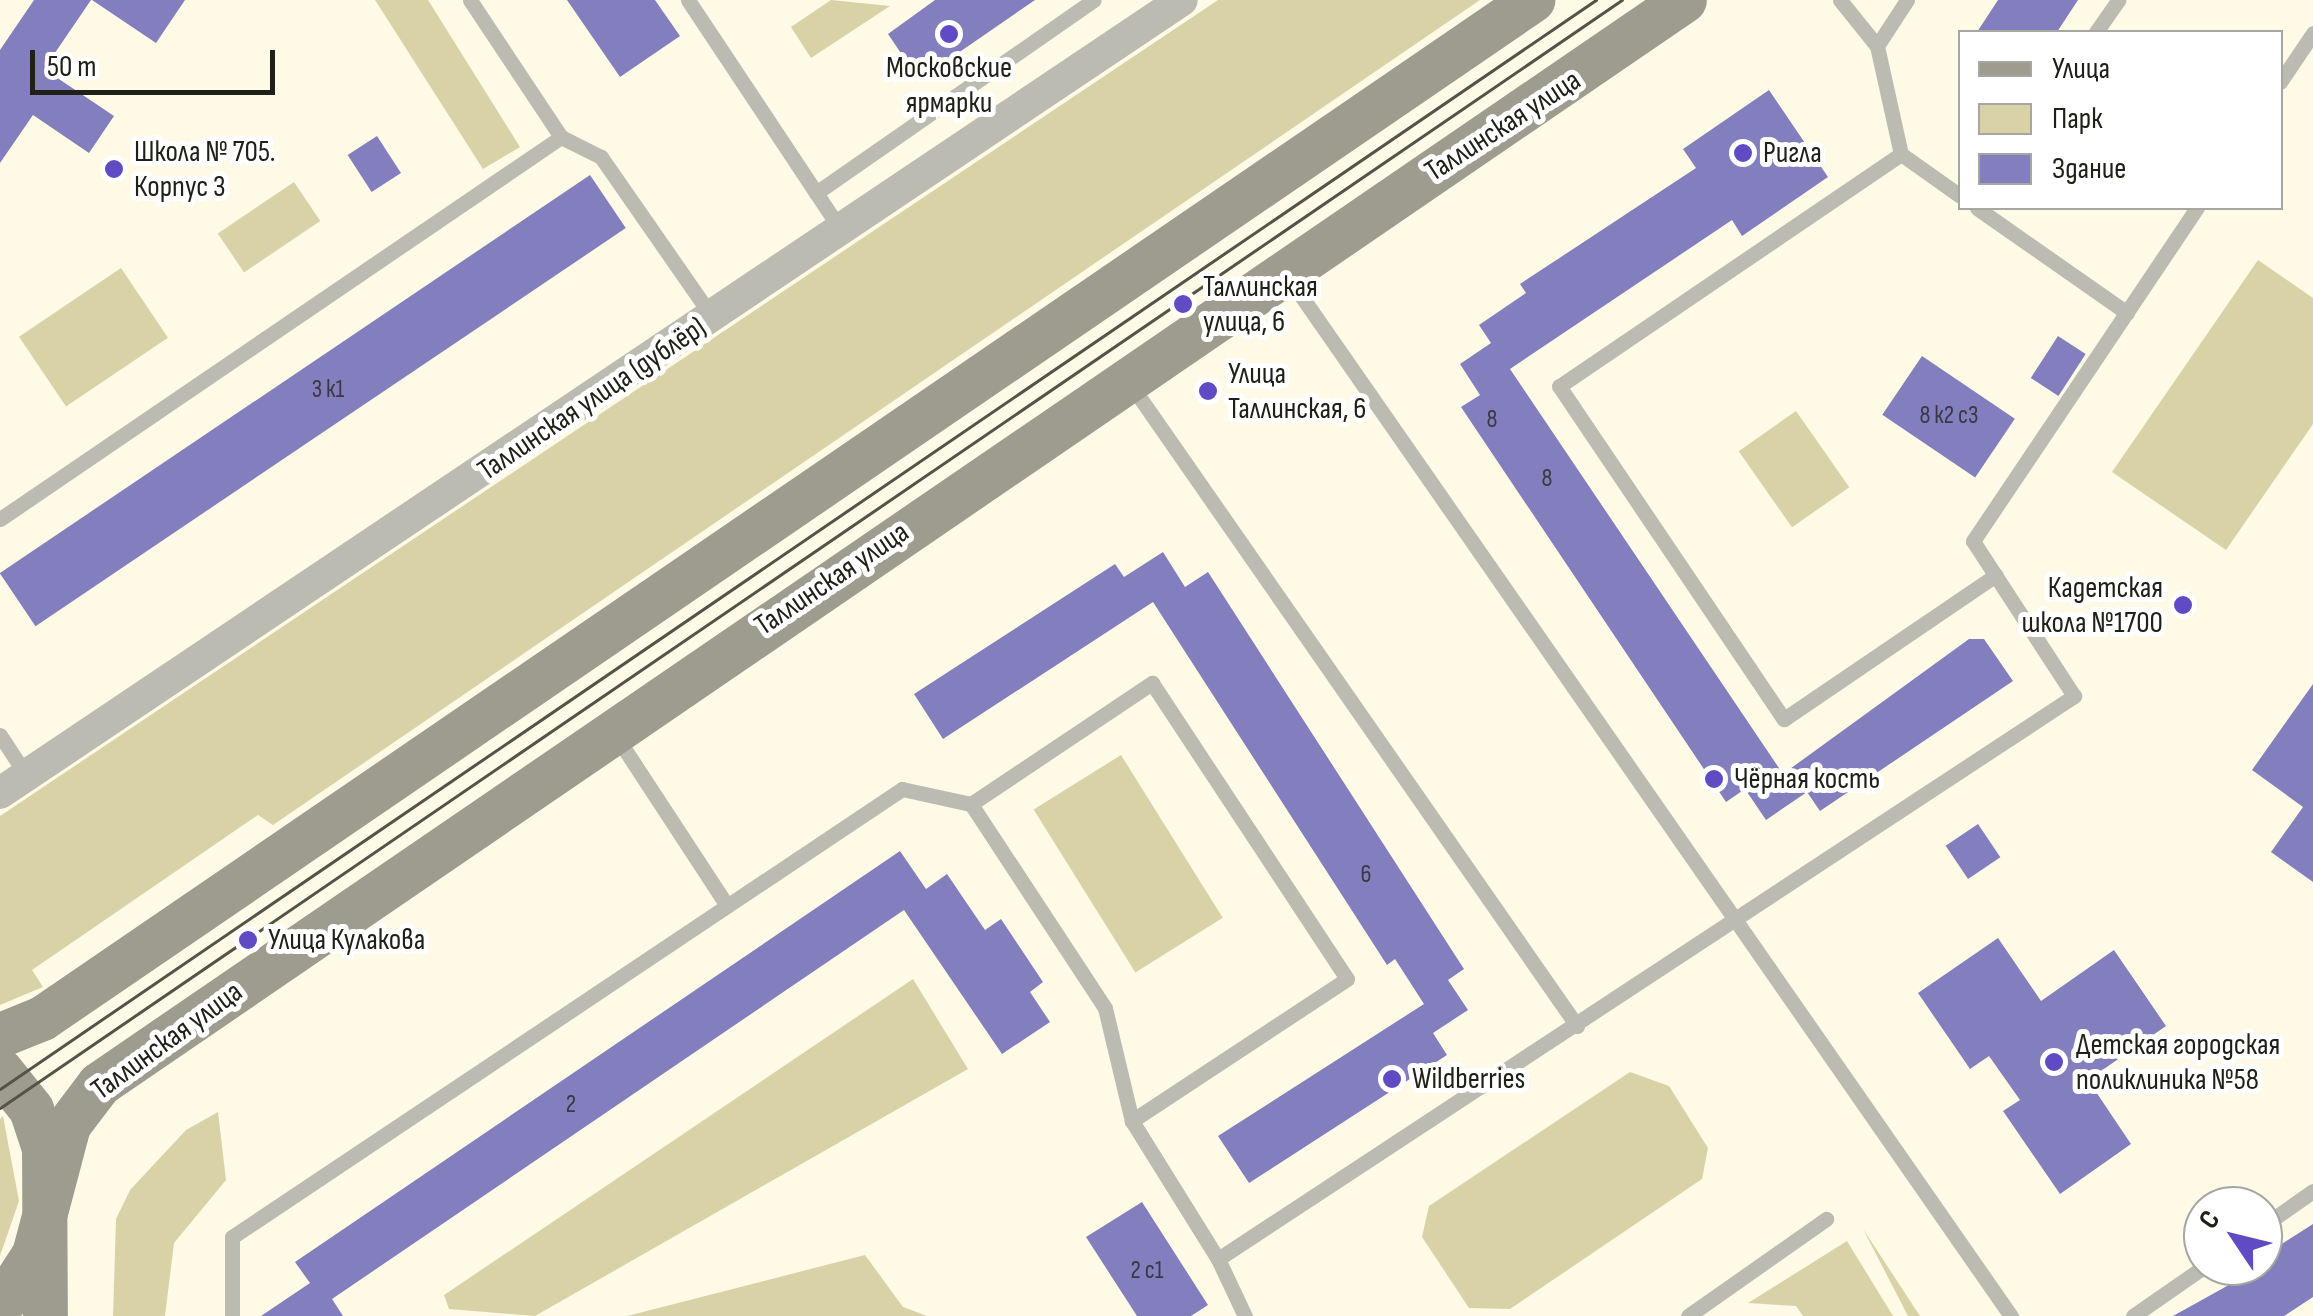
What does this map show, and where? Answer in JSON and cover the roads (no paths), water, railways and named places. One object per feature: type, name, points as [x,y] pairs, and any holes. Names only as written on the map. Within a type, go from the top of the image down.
[{"type":"main road","points":[[0,1035],[42,1018],[1532,0]]},
{"type":"main road","name":"Таллинская улица","points":[[0,1306],[34,1254],[68,1126],[99,1084],[1684,0]]},
{"type":"main road","name":"Таллинская улица","points":[[0,1070],[39,1129],[46,1210]]},
{"type":"main road","points":[[46,1210],[46,1316]]},
{"type":"street","name":"Таллинская улица (дублёр)","points":[[13,784],[842,233],[1182,0]]},
{"type":"lane","points":[[470,0],[561,137],[601,157],[714,318]]},
{"type":"lane","points":[[688,0],[842,233]]},
{"type":"lane","points":[[816,193],[1094,0]]},
{"type":"lane","points":[[1840,0],[1877,46],[1901,154],[1958,195]]},
{"type":"lane","points":[[1877,46],[1907,0]]},
{"type":"lane","points":[[2097,30],[2118,0]]},
{"type":"lane","points":[[2283,77],[2313,32]]},
{"type":"lane","points":[[0,518],[561,137]]},
{"type":"lane","points":[[1901,154],[1559,386],[1784,719],[1996,576]]},
{"type":"lane","points":[[1980,210],[2127,314]]},
{"type":"lane","points":[[1218,1260],[2074,696],[1973,541],[2196,210]]},
{"type":"lane","points":[[1284,272],[2011,1316]]},
{"type":"lane","points":[[1127,379],[1578,1026]]},
{"type":"lane","points":[[971,804],[1152,684],[1347,979],[1132,1120]]},
{"type":"lane","points":[[612,730],[726,904]]},
{"type":"lane","points":[[0,735],[13,784]]},
{"type":"lane","points":[[232,1316],[232,1237],[902,789],[971,804],[1104,1008],[1132,1120],[1218,1260],[1245,1316]]},
{"type":"lane","points":[[2283,1212],[2313,1191]]},
{"type":"lane","points":[[1688,1316],[1826,1219]]},
{"type":"lane","points":[[2133,1316],[2183,1281]]},
{"type":"tram line","points":[[0,1089],[1596,0]]},
{"type":"tram line","points":[[0,1108],[1622,0]]},
{"type":"place","name":"Московские ярмарки","points":[[949,34]]},
{"type":"place","name":"Ригла","points":[[1743,153]]},
{"type":"place","name":"Школа № 705. Корпус 3","points":[[114,169]]},
{"type":"place","name":"Таллинская улица, 6","points":[[1183,304]]},
{"type":"place","name":"Улица Таллинская, 6","points":[[1208,391]]},
{"type":"place","name":"Кадетская школа №1700","points":[[2183,605]]},
{"type":"place","name":"Чёрная кость","points":[[1714,779]]},
{"type":"place","name":"Улица Кулакова","points":[[248,940]]},
{"type":"place","name":"Детская городская поликлиника №58","points":[[2054,1062]]},
{"type":"place","name":"Wildberries","points":[[1392,1079]]}]
